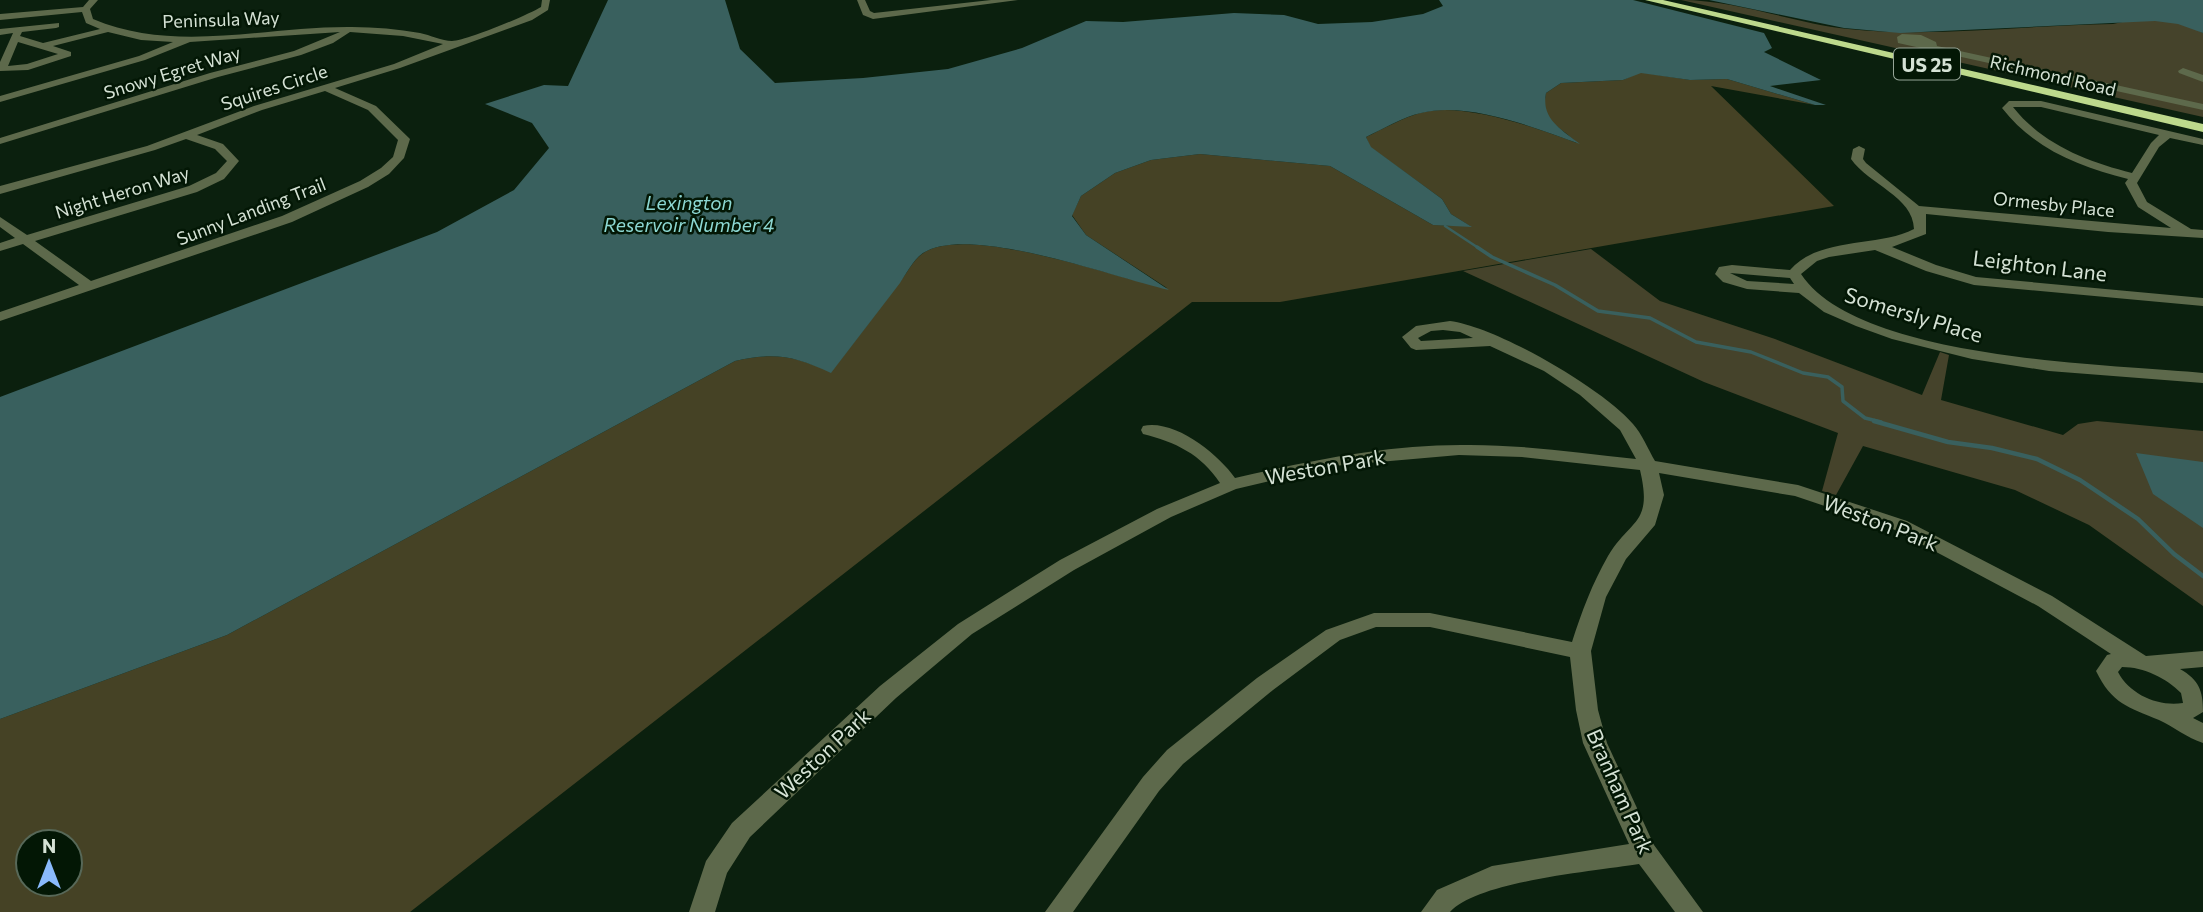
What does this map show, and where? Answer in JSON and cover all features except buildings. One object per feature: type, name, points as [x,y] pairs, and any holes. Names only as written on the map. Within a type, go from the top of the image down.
[{"type":"highway","name":"Richmond Road","points":[[1650,0],[2203,128]]},
{"type":"highway","name":"Richmond Road","points":[[1668,0],[2203,121]]},
{"type":"street","points":[[0,17],[86,9],[94,0]]},
{"type":"street","name":"Squires Circle","points":[[0,190],[186,135],[258,108],[397,66],[529,18],[545,8],[546,0]]},
{"type":"street","points":[[861,0],[866,13],[880,16],[1014,0]]},
{"type":"street","points":[[86,9],[89,21],[107,30]]},
{"type":"street","points":[[0,32],[18,34],[56,25]]},
{"type":"street","points":[[9,54],[107,30]]},
{"type":"street","name":"Peninsula Way","points":[[107,30],[133,35],[190,39],[352,30],[419,34],[452,44]]},
{"type":"street","name":"Snowy Egret Way","points":[[0,141],[69,122],[214,75],[299,53],[352,30]]},
{"type":"street","points":[[18,34],[40,46],[68,54],[20,69],[2,69],[18,34]]},
{"type":"street","points":[[0,99],[142,58],[190,39]]},
{"type":"street","points":[[1926,46],[2203,107]]},
{"type":"street","points":[[2183,71],[2203,79]]},
{"type":"street","name":"Sunny Landing Trail","points":[[0,317],[287,219],[364,184],[385,171],[398,158],[404,139],[372,108],[327,88]]},
{"type":"street","points":[[2188,104],[2203,101]]},
{"type":"street","points":[[2016,119],[1995,112],[2007,108],[2009,104],[2041,104],[2203,142]]},
{"type":"street","points":[[2007,108],[2016,119],[2068,156],[2085,164],[2135,177]]},
{"type":"street","points":[[2167,134],[2155,145],[2131,183],[2142,204],[2203,242]]},
{"type":"street","name":"Night Heron Way","points":[[0,247],[192,189],[229,168],[233,160],[226,152],[212,143],[186,135]]},
{"type":"street","points":[[1858,149],[1857,159],[1862,166],[1916,209]]},
{"type":"street","name":"Ormesby Place","points":[[1916,209],[2027,218],[2108,229],[2203,233]]},
{"type":"street","name":"Somersly Place","points":[[1916,209],[1922,220],[1921,231],[1895,242],[1815,258],[1800,265],[1794,274],[1801,289],[1816,302],[1840,315],[1946,349],[2028,364],[2203,379]]},
{"type":"street","points":[[0,221],[29,239],[90,287]]},
{"type":"street","name":"Leighton Lane","points":[[1877,245],[1931,268],[1974,281],[2203,302]]},
{"type":"street","points":[[1794,274],[1732,269],[1724,270],[1721,274],[1726,279],[1749,285],[1801,289]]},
{"type":"street","name":"Branham Park","points":[[1490,341],[1550,368],[1586,392],[1627,427],[1648,465],[1655,495],[1646,525],[1618,556],[1596,597],[1580,651],[1587,710],[1595,743],[1645,852],[1690,912]]},
{"type":"street","points":[[1149,430],[1174,436],[1209,455],[1230,485]]},
{"type":"street","name":"Weston Park","points":[[702,912],[715,869],[741,830],[888,692],[965,629],[1067,565],[1164,513],[1230,485],[1333,461],[1459,450],[1521,452],[1648,465],[1726,476],[1798,491],[1900,525],[2045,601],[2080,626],[2185,682],[2199,705],[2187,712],[2162,711]]},
{"type":"street","points":[[1058,912],[1151,784],[1175,757],[1265,684],[1333,635],[1374,620],[1430,620],[1580,651]]},
{"type":"street","name":"Weston Park","points":[[2080,626],[2109,665],[2109,678],[2124,694],[2203,734]]},
{"type":"street","points":[[2109,665],[2115,660],[2145,662],[2203,659]]},
{"type":"street","points":[[1434,912],[1446,898],[1492,877],[1645,852]]},
{"type":"shaded area","points":[[1681,0],[1723,4],[1827,26],[1881,31],[1980,30],[2113,24],[2135,20],[2182,24],[2203,33],[2203,117]]},
{"type":"shaded area","points":[[1640,72],[1690,80],[1727,79],[1815,105],[1711,86],[1834,206],[1280,302],[1192,302],[410,912],[0,912],[0,719],[227,635],[735,361],[784,357],[831,372],[916,260],[922,254],[943,246],[971,244],[1004,248],[1167,288],[1086,235],[1072,215],[1081,196],[1115,173],[1151,160],[1200,154],[1330,166],[1433,225],[1470,226],[1451,214],[1442,199],[1370,147],[1366,137],[1420,113],[1437,110],[1478,113],[1542,130],[1577,143],[1553,122],[1546,111],[1546,93],[1561,83],[1623,80]]},
{"type":"shaded area","points":[[1591,249],[1660,301],[1775,339],[1922,395],[1940,352],[1949,355],[1941,400],[2063,435],[2078,424],[2097,421],[2203,431],[2203,606],[2089,525],[2015,490],[1863,446],[1836,495],[1822,491],[1838,433],[1704,382],[1463,271]]},
{"type":"water","name":"Lexington Reservoir Number 4","points":[[608,0],[725,0],[740,49],[775,83],[863,78],[948,69],[1022,48],[1086,21],[1123,22],[1234,13],[1284,15],[1318,24],[1372,22],[1423,14],[1443,6],[1439,0],[1633,0],[1764,33],[1772,48],[1764,52],[1821,80],[1770,86],[1826,105],[1815,105],[1727,79],[1690,80],[1641,73],[1623,80],[1561,83],[1546,93],[1547,110],[1554,123],[1580,144],[1502,118],[1480,113],[1440,110],[1400,120],[1366,137],[1371,147],[1442,199],[1451,214],[1472,227],[1433,225],[1330,166],[1200,154],[1151,160],[1115,173],[1081,196],[1072,216],[1086,235],[1169,290],[1007,248],[973,244],[945,245],[923,253],[831,373],[784,357],[735,361],[227,635],[0,719],[0,397],[437,232],[514,190],[549,148],[532,123],[485,104],[544,85],[568,86]]},
{"type":"water","points":[[1709,0],[2203,0],[2203,33],[2178,24],[2155,21],[1900,33],[1844,28]]},
{"type":"water","points":[[2136,453],[2203,462],[2203,528],[2153,494]]},
{"type":"waterway","points":[[1445,226],[1480,249]]},
{"type":"waterway","points":[[1480,249],[1555,285],[1598,311],[1650,318],[1696,342],[1751,352],[1803,373],[1828,377],[1842,387],[1843,401],[1865,418],[1881,422]]},
{"type":"waterway","points":[[1874,421],[1948,442],[1992,448],[2037,459],[2080,480],[2138,519],[2174,554],[2203,576]]}]
